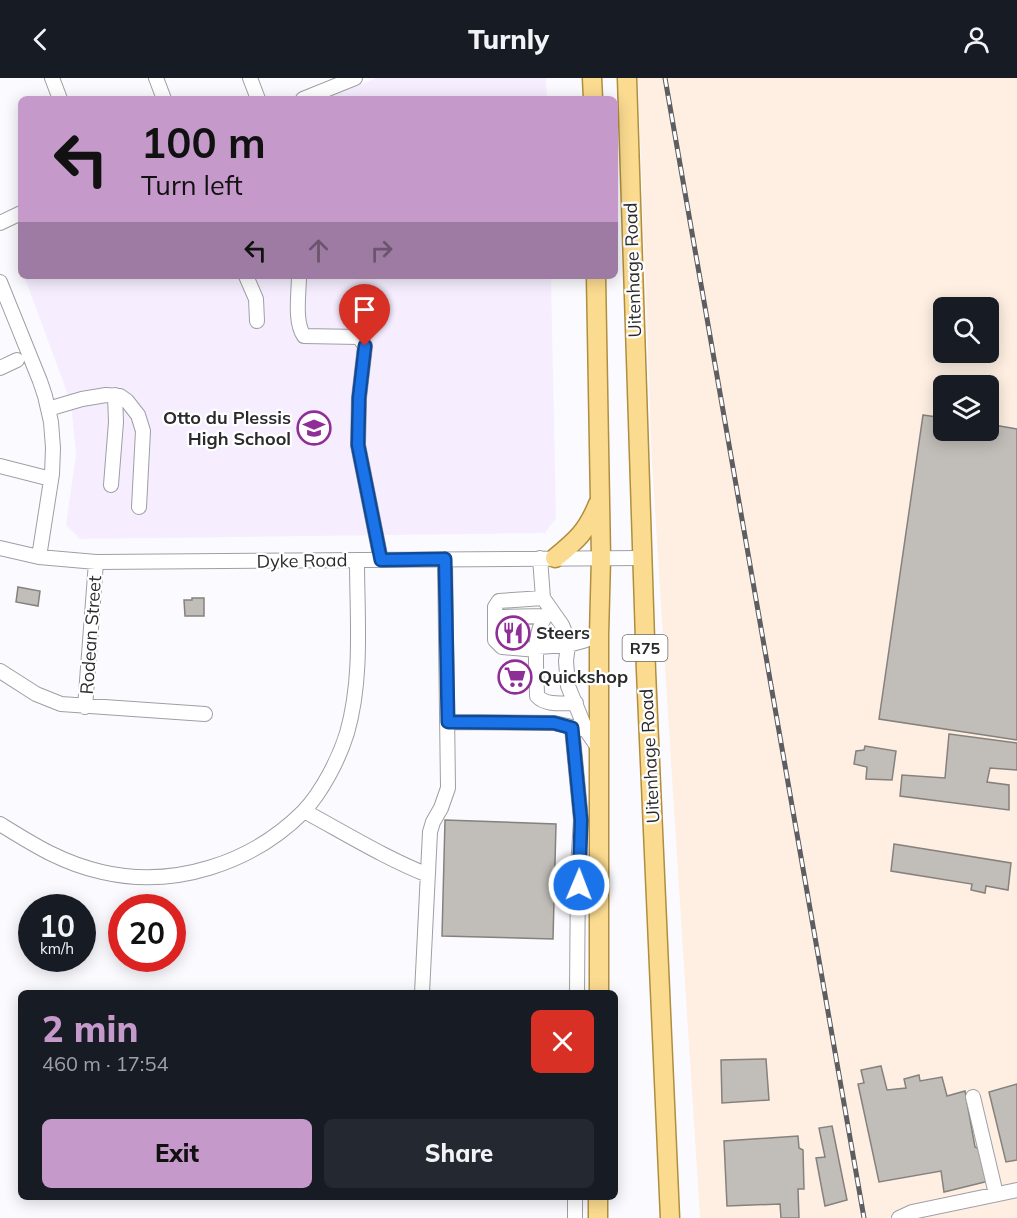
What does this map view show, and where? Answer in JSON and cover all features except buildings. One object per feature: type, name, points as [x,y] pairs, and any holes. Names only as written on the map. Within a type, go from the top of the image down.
[{"type":"main road","points":[[592,78],[593,96]]},
{"type":"main road","name":"Uitenhage Road","points":[[627,78],[642,558],[669,1218]]},
{"type":"main road","name":"Uitenhage Road","points":[[596,279],[601,558],[599,990]]},
{"type":"main road","points":[[548,558],[579,538],[587,528],[600,501]]},
{"type":"main road","points":[[598,1200],[598,1218]]},
{"type":"street","points":[[52,78],[59,96]]},
{"type":"street","points":[[156,78],[163,96]]},
{"type":"street","points":[[250,78],[257,96]]},
{"type":"street","points":[[310,96],[348,79]]},
{"type":"street","points":[[0,223],[18,214]]},
{"type":"street","points":[[247,279],[257,305],[257,321]]},
{"type":"street","points":[[299,279],[298,320],[304,336],[359,337],[365,346],[359,398],[358,445],[381,560]]},
{"type":"street","points":[[0,282],[40,381],[51,422],[53,448],[51,479],[39,557]]},
{"type":"street","points":[[0,368],[17,360]]},
{"type":"street","points":[[48,409],[96,396],[115,395],[124,398],[138,415],[143,432],[139,507]]},
{"type":"street","points":[[111,485],[116,422],[115,395]]},
{"type":"street","points":[[0,466],[51,479]]},
{"type":"street","name":"Dyke Road","points":[[0,548],[39,557],[96,562],[642,558]]},
{"type":"street","points":[[548,558],[543,598],[548,613],[562,625],[568,645],[566,661],[568,686],[586,730],[599,749]]},
{"type":"street","points":[[422,990],[430,832],[448,788],[445,559]]},
{"type":"street","points":[[0,824],[59,858],[104,873],[125,876],[154,877],[196,872],[234,859],[255,849],[277,834],[304,811],[330,772],[343,745],[357,681],[357,560]]},
{"type":"street","name":"Rodean Street","points":[[85,707],[96,562]]},
{"type":"street","points":[[543,598],[499,601],[495,607],[495,640],[502,647],[537,649],[568,645],[599,635]]},
{"type":"street","points":[[495,623],[502,617],[548,613]]},
{"type":"street","points":[[548,613],[538,630],[537,696],[544,702],[576,703]]},
{"type":"street","name":"Rodean Street","points":[[0,671],[48,700],[61,704],[205,714]]},
{"type":"street","points":[[448,722],[554,723],[586,730]]},
{"type":"street","points":[[572,728],[581,820],[578,868],[577,990]]},
{"type":"street","points":[[304,811],[409,867],[429,875]]},
{"type":"street","points":[[973,1097],[996,1194]]},
{"type":"street","points":[[899,1218],[912,1212],[1017,1190]]},
{"type":"street","points":[[575,1200],[575,1218]]},
{"type":"shaded area","points":[[377,78],[546,78],[547,96],[332,96]]},
{"type":"shaded area","points":[[638,78],[1017,78],[1017,1218],[700,1218],[652,463]]},
{"type":"shaded area","name":"Otto du Plessis High School","points":[[25,279],[551,279],[556,518],[545,533],[80,539],[66,525],[76,454],[71,403]]},
{"type":"railway","points":[[665,78],[864,1218]]},
{"type":"place","name":"Otto du Plessis High School","points":[[314,428]]},
{"type":"place","name":"Steers","points":[[513,633]]},
{"type":"place","name":"Quickshop","points":[[515,677]]},
{"type":"route","points":[[365,346],[359,398],[358,445],[381,560],[445,559],[448,722],[554,723],[572,728],[581,820],[579,885]]}]
